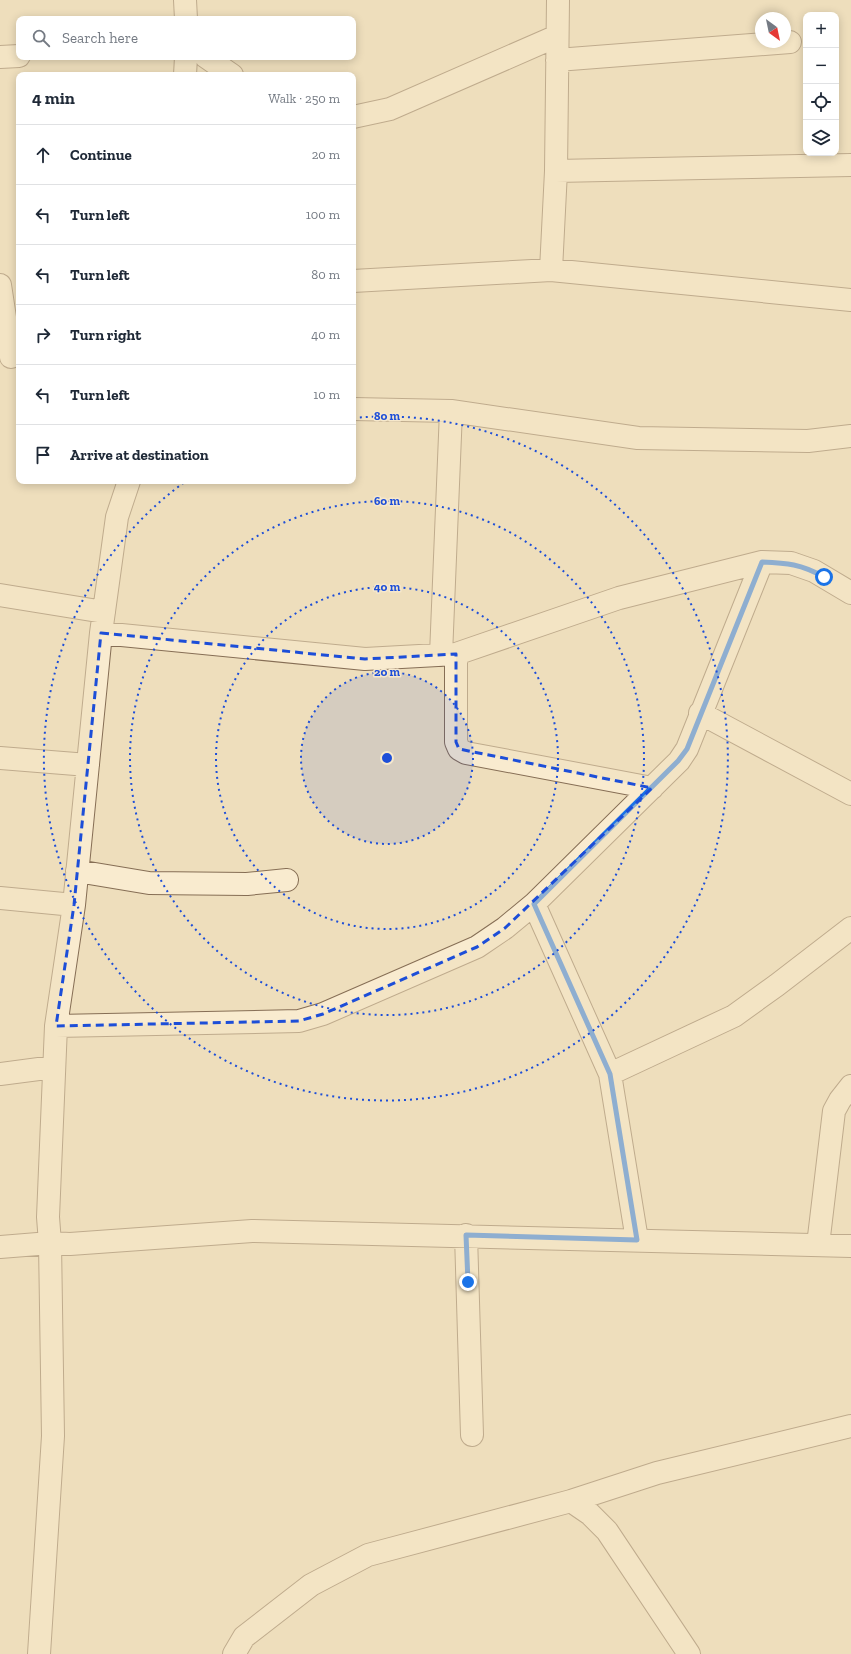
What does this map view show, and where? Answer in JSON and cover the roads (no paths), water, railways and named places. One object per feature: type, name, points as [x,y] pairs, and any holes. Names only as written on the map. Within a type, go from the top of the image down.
[{"type":"street","points":[[185,0],[186,16]]},
{"type":"street","points":[[551,270],[556,171],[558,0]]},
{"type":"street","points":[[356,116],[390,109],[557,36]]},
{"type":"street","points":[[557,60],[755,45]]},
{"type":"street","points":[[0,57],[16,56]]},
{"type":"street","points":[[185,72],[186,60]]},
{"type":"street","points":[[210,60],[228,72]]},
{"type":"street","points":[[556,171],[851,165]]},
{"type":"street","points":[[356,281],[551,270],[851,300]]},
{"type":"street","points":[[0,285],[10,357]]},
{"type":"street","points":[[356,409],[451,411],[638,438],[808,441],[851,436]]},
{"type":"street","points":[[451,411],[449,654],[456,742],[459,749],[466,753],[652,788]]},
{"type":"street","points":[[39,1654],[53,1436],[50,1243],[48,1217],[56,1026],[74,905],[101,633],[118,517],[129,484]]},
{"type":"street","points":[[56,1026],[283,1021],[305,1019],[323,1014],[477,947],[505,928],[534,904],[652,788],[683,755],[687,749],[700,713],[762,562]]},
{"type":"street","points":[[101,633],[365,659],[449,654],[619,598],[762,562],[791,563],[808,569],[834,582],[851,593]]},
{"type":"street","points":[[0,595],[104,612]]},
{"type":"street","points":[[700,713],[851,794]]},
{"type":"street","points":[[0,758],[88,765]]},
{"type":"street","points":[[77,871],[149,883],[247,884],[287,880]]},
{"type":"street","points":[[0,898],[74,905]]},
{"type":"street","points":[[534,904],[610,1074],[637,1240]]},
{"type":"street","points":[[610,1074],[734,1016],[778,985],[851,928]]},
{"type":"street","points":[[0,1074],[54,1067]]},
{"type":"street","points":[[818,1245],[834,1111],[840,1100],[851,1086]]},
{"type":"street","points":[[0,1247],[50,1243],[70,1244],[252,1231],[466,1235],[851,1246]]},
{"type":"street","points":[[466,1235],[472,1435]]},
{"type":"street","points":[[234,1654],[244,1637],[311,1585],[368,1555],[571,1501],[657,1472],[851,1426]]},
{"type":"street","points":[[571,1501],[590,1514],[607,1531],[689,1654]]}]
